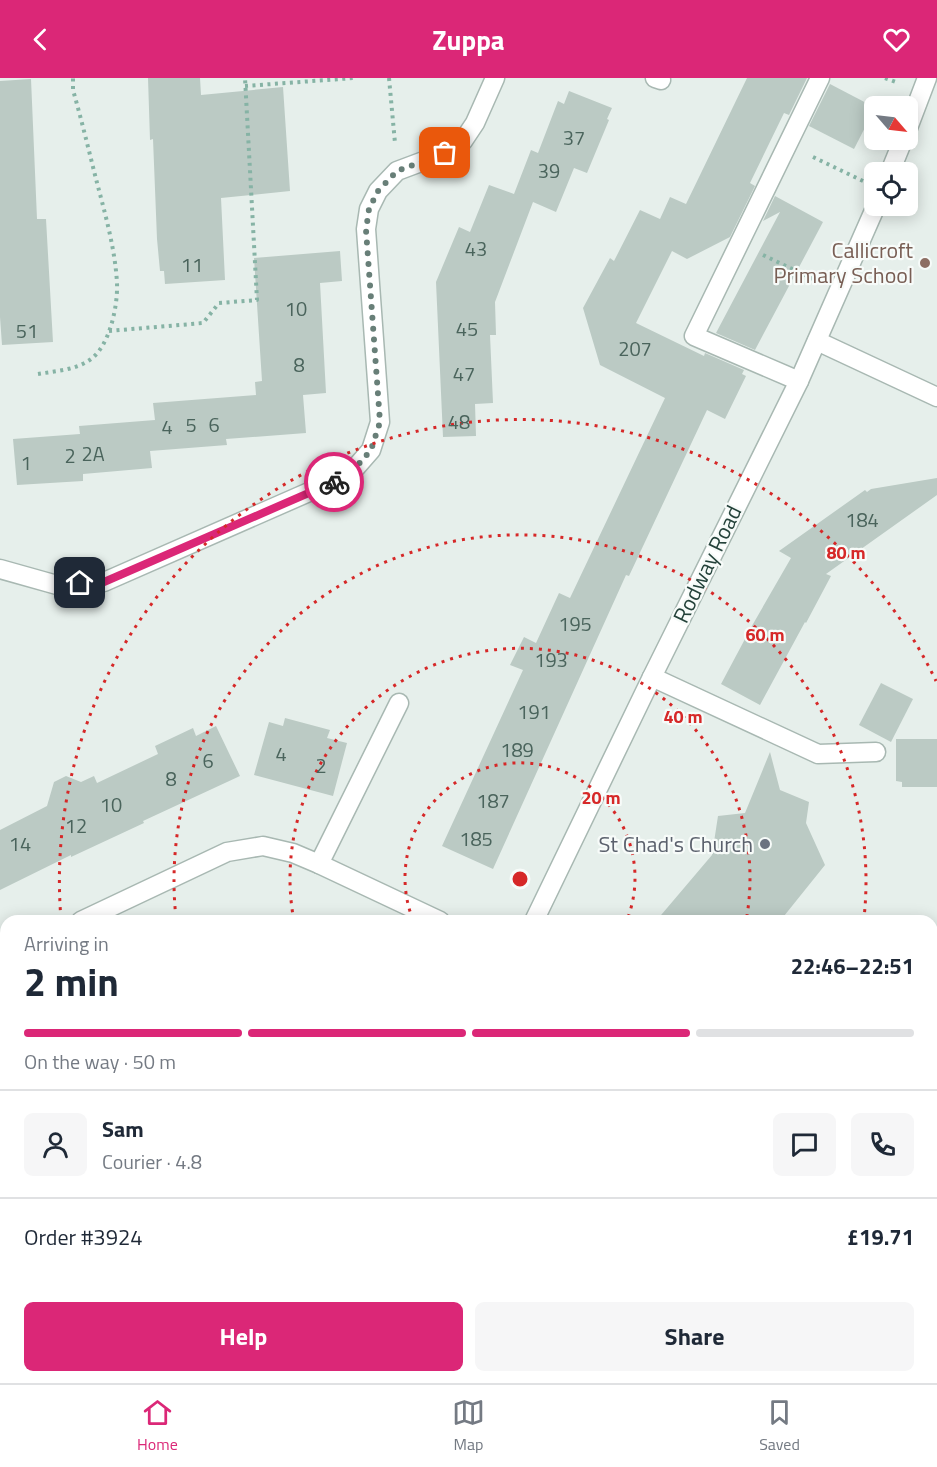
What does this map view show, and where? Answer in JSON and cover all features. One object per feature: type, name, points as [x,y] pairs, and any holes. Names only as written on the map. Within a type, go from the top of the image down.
[{"type":"street","points":[[0,569],[57,585],[104,582],[350,474],[371,450],[380,422],[366,230],[369,209],[378,191],[397,171],[445,153],[463,141],[475,123],[495,78]]},
{"type":"street","points":[[799,381],[694,336],[820,78]]},
{"type":"street","points":[[918,102],[927,78]]},
{"type":"street","name":"Rodway Road","points":[[537,915],[652,676],[799,381],[872,216]]},
{"type":"street","points":[[817,341],[937,397]]},
{"type":"street","points":[[652,676],[818,754],[876,752]]},
{"type":"street","points":[[319,864],[399,703]]},
{"type":"street","points":[[94,915],[227,852],[263,846],[293,853],[427,915]]},
{"type":"path","points":[[38,375],[75,368],[92,359],[103,345],[115,306],[117,283],[109,227],[73,90],[73,78]]},
{"type":"path","points":[[109,331],[203,323],[219,303],[257,300],[244,78]]},
{"type":"path","points":[[245,86],[354,78]]},
{"type":"path","points":[[389,78],[397,171]]},
{"type":"path","points":[[786,145],[864,182]]},
{"type":"path","points":[[738,243],[839,292]]},
{"type":"building","points":[[148,78],[200,78],[201,95],[283,87],[290,191],[221,198],[225,280],[165,284],[164,271],[160,271],[153,139],[150,140]]},
{"type":"building","points":[[747,78],[807,78],[789,115],[784,113],[750,183],[755,186],[730,237],[687,259],[672,251],[636,323],[704,356],[705,353],[744,370],[742,374],[746,376],[725,419],[707,410],[629,576],[626,575],[493,869],[442,846],[523,670],[510,665],[524,637],[536,643],[559,593],[570,598],[665,398],[600,365],[583,308],[610,258],[614,261],[640,210],[660,219],[670,197],[686,204]]},
{"type":"building","points":[[31,79],[37,219],[46,219],[53,342],[2,345],[0,81]]},
{"type":"building","points":[[830,84],[864,102],[864,130],[854,149],[809,126]]},
{"type":"building","points":[[569,91],[612,108],[607,119],[609,120],[587,173],[574,168],[556,212],[533,202],[495,302],[496,335],[490,335],[493,403],[475,404],[476,436],[443,437],[436,282],[459,227],[470,232],[489,185],[514,194],[531,150],[538,153],[558,101],[564,104]]},
{"type":"building","points":[[775,196],[823,222],[755,350],[716,333],[780,212],[763,221]]},
{"type":"building","points":[[340,251],[342,281],[320,283],[326,393],[303,395],[306,433],[226,439],[227,445],[150,451],[152,468],[83,474],[83,481],[17,485],[13,439],[80,434],[79,426],[155,420],[153,403],[256,395],[255,382],[262,381],[254,258]]},
{"type":"building","points":[[937,478],[937,495],[826,574],[831,576],[760,705],[721,684],[791,558],[779,551],[865,490],[867,492],[871,489]]},
{"type":"building","points":[[881,683],[913,699],[891,742],[859,725]]},
{"type":"building","points":[[285,718],[330,730],[327,738],[347,743],[333,796],[254,775],[269,722],[283,726]]},
{"type":"building","points":[[216,726],[240,776],[0,890],[0,830],[47,806],[54,782],[66,776],[81,782],[94,776],[97,783],[158,754],[155,746],[193,728],[196,736]]},
{"type":"building","points":[[896,739],[937,739],[937,787],[902,787],[902,782],[896,781]]},
{"type":"building","name":"St Chad's Church","points":[[770,752],[780,790],[809,802],[806,823],[825,865],[785,915],[661,915],[712,855],[718,816],[745,813]]},
{"type":"way so far","points":[[334,482],[350,474],[371,450],[380,422],[366,230],[369,209],[378,191],[397,171],[445,153]]},
{"type":"place","name":"Callicroft Primary School","points":[[925,263]]},
{"type":"place","name":"St Chad's Church","points":[[765,844]]},
{"type":"route","points":[[80,583],[104,582],[334,482]]}]
